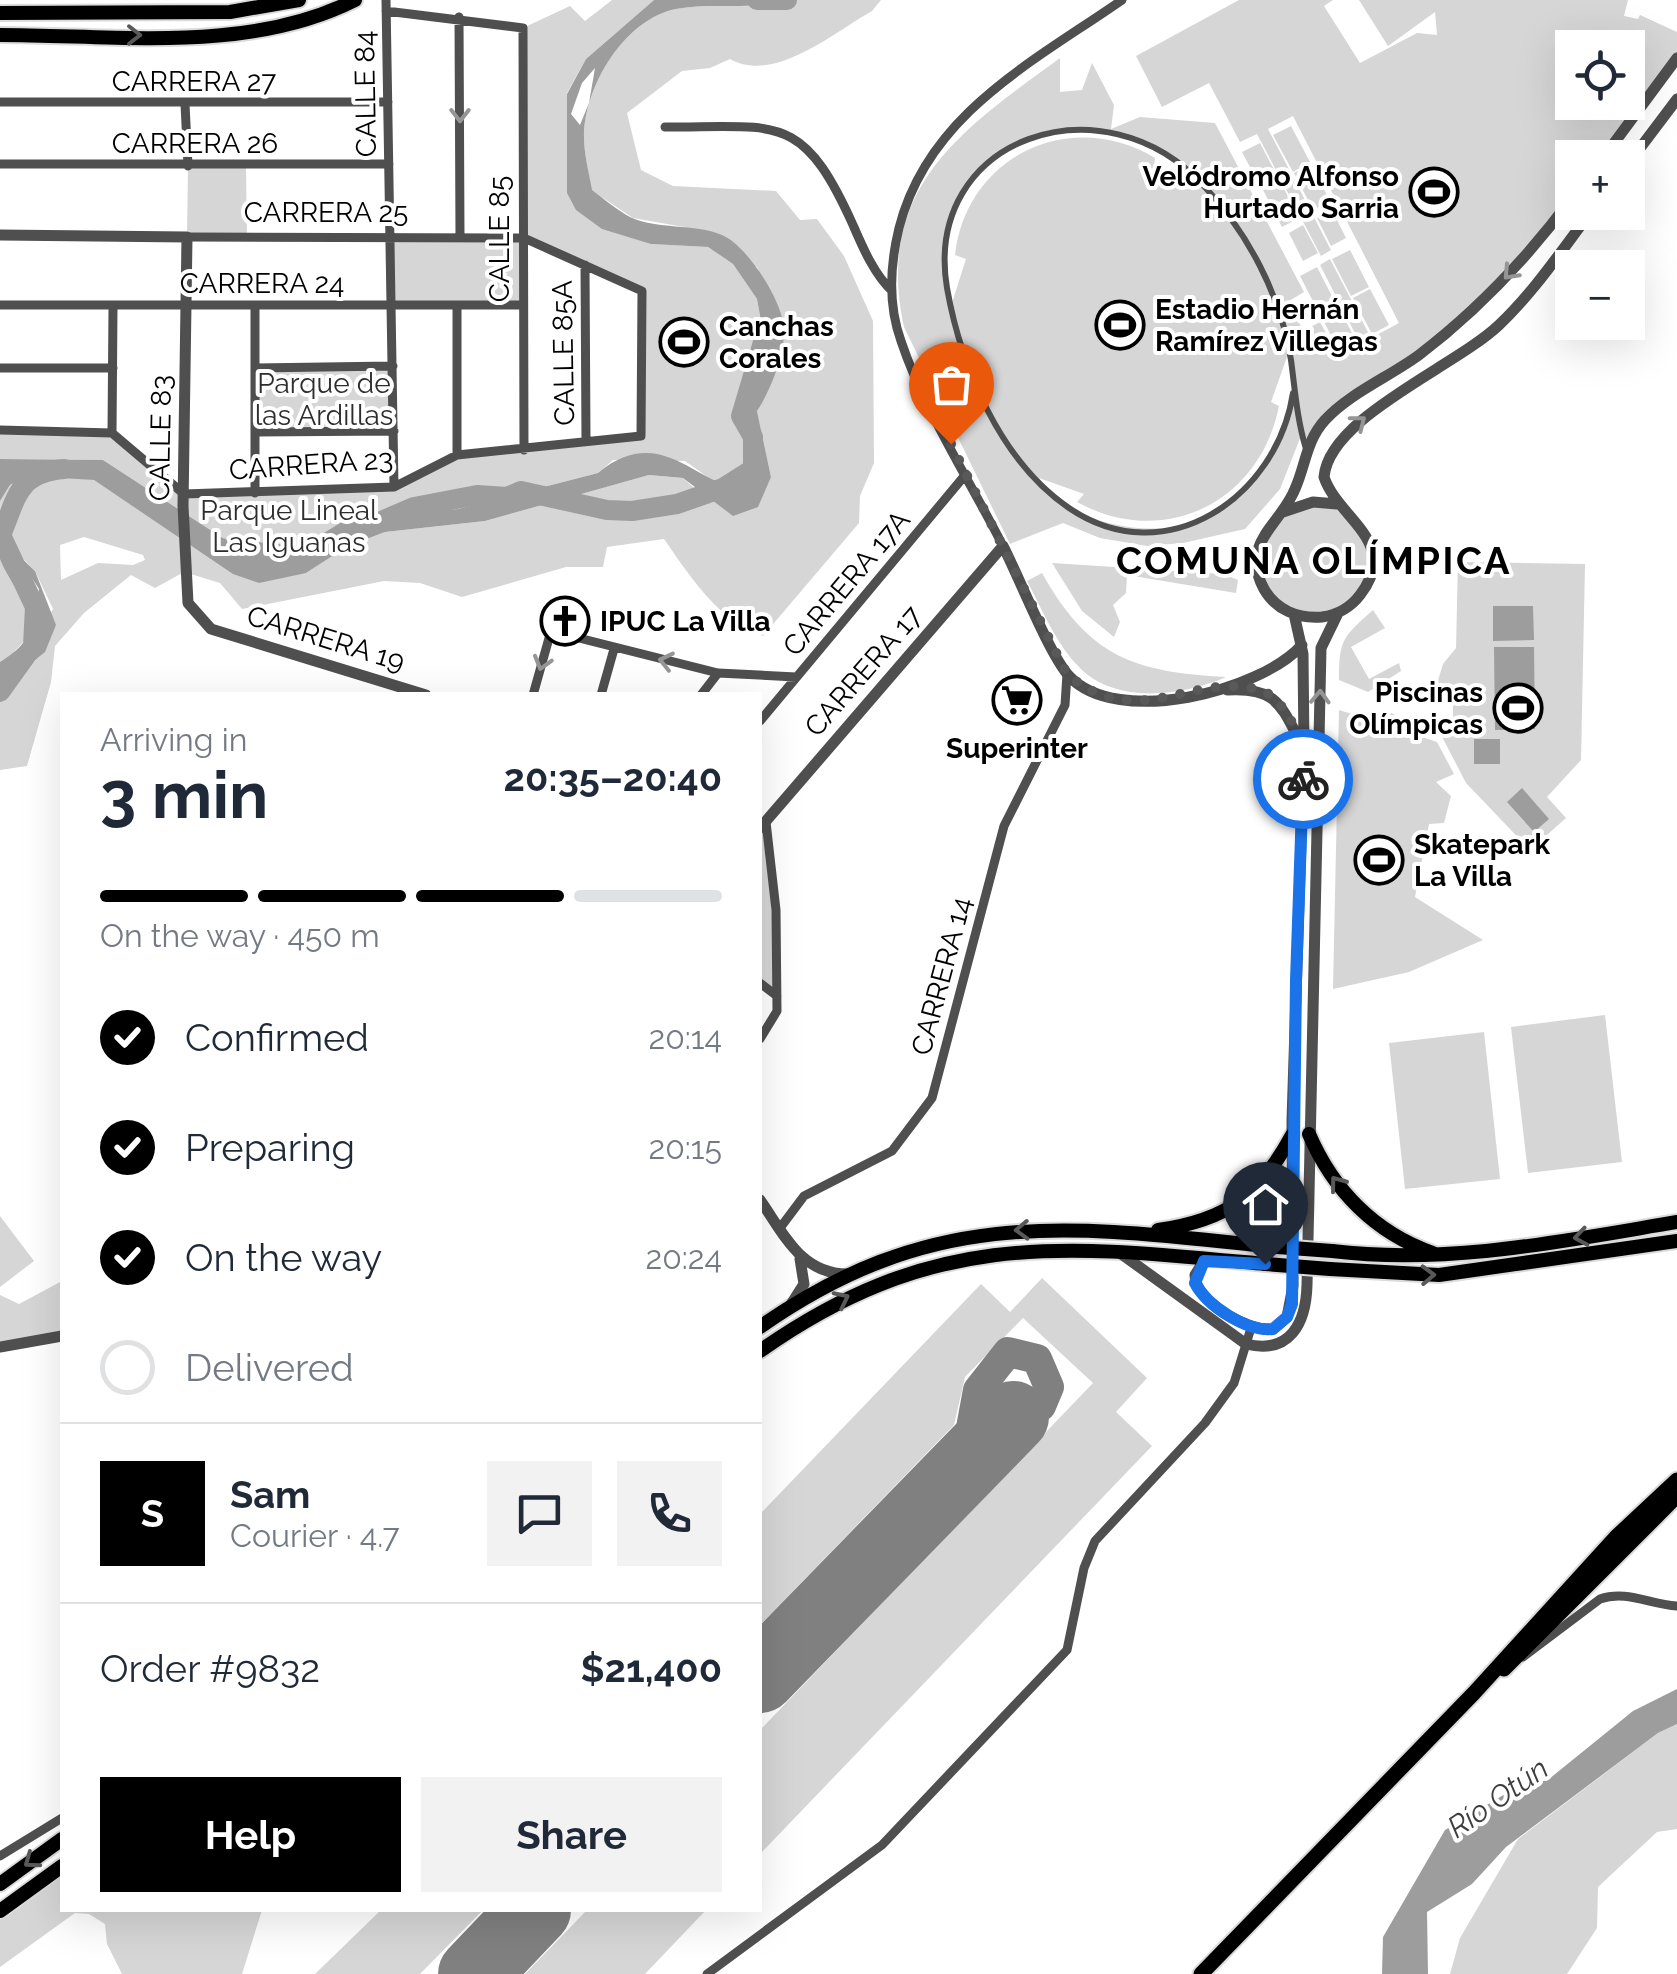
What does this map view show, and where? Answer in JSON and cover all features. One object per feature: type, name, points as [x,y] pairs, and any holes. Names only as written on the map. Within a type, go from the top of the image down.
[{"type":"highway","points":[[1200,1974],[1474,1693],[1616,1537],[1677,1480]]},
{"type":"highway","points":[[1474,1693],[1512,1664],[1677,1496]]},
{"type":"main road","points":[[0,13],[230,12],[299,0]]},
{"type":"main road","points":[[0,35],[260,33],[306,21],[355,0]]},
{"type":"main road","points":[[1310,1134],[1324,1164],[1354,1204],[1393,1235],[1439,1255]]},
{"type":"main road","points":[[1119,1234],[1174,1228],[1222,1212],[1260,1187],[1292,1135]]},
{"type":"main road","points":[[762,1326],[847,1274],[902,1251],[958,1236],[1034,1229],[1439,1255],[1677,1222]]},
{"type":"main road","points":[[762,1350],[829,1304],[908,1271],[992,1253],[1120,1253],[1439,1275],[1677,1241]]},
{"type":"main road","points":[[0,1884],[60,1840]]},
{"type":"main road","points":[[0,1910],[60,1867]]},
{"type":"street","points":[[386,5],[396,0]]},
{"type":"street","points":[[1122,0],[1010,76],[942,138],[909,196],[893,258],[892,291],[907,357],[1067,674],[1090,692],[1126,703],[1208,691],[1264,691],[1279,704],[1304,749]]},
{"type":"street","points":[[386,5],[460,17],[460,238]]},
{"type":"street","name":"CALLE 84","points":[[386,5],[394,487]]},
{"type":"street","name":"CALLE 85","points":[[460,17],[523,28],[524,450]]},
{"type":"street","points":[[1616,140],[1675,64]]},
{"type":"street","points":[[1645,141],[1677,99]]},
{"type":"street","name":"CARRERA 27","points":[[0,102],[388,102]]},
{"type":"street","points":[[185,104],[188,166]]},
{"type":"street","points":[[666,127],[778,130],[800,140],[834,180],[877,274],[892,291]]},
{"type":"street","points":[[1292,393],[1284,430],[1266,466],[1250,487],[1220,512],[1196,524],[1157,532],[1117,529],[1080,515],[1048,491],[1014,450],[967,365],[945,274],[946,243],[962,198],[981,172],[1005,152],[1048,132],[1095,127],[1153,144],[1201,182],[1255,257],[1283,326],[1292,393],[1306,449]]},
{"type":"street","name":"CARRERA 26","points":[[0,164],[389,164]]},
{"type":"street","points":[[1339,612],[1308,618],[1294,614],[1268,595],[1256,566],[1259,540],[1282,512],[1300,478],[1306,449],[1322,424],[1477,306],[1529,253],[1555,220]]},
{"type":"street","points":[[1120,1253],[1246,1344],[1262,1348],[1278,1344],[1301,1324],[1306,1309],[1321,648],[1339,612],[1364,591],[1372,558],[1362,526],[1337,504],[1324,477],[1325,466],[1349,429],[1497,327],[1575,230]]},
{"type":"street","name":"CARRERA 25","points":[[0,235],[524,238],[642,290],[641,436]]},
{"type":"street","name":"CALLE 83","points":[[188,237],[184,565],[188,604],[211,629]]},
{"type":"street","name":"CALLE 85A","points":[[584,265],[586,441]]},
{"type":"street","name":"CARRERA 24","points":[[0,305],[524,305]]},
{"type":"street","points":[[457,305],[457,455]]},
{"type":"street","points":[[255,306],[256,493]]},
{"type":"street","points":[[112,433],[113,307]]},
{"type":"street","points":[[255,368],[393,366]]},
{"type":"street","points":[[0,368],[113,368]]},
{"type":"street","points":[[1300,422],[1312,427],[1322,424]]},
{"type":"street","points":[[0,430],[112,433],[184,500]]},
{"type":"street","name":"CARRERA 23","points":[[255,432],[394,431]]},
{"type":"street","name":"CARRERA 23","points":[[184,500],[394,487],[457,455],[641,436]]},
{"type":"street","name":"CARRERA 17A","points":[[762,719],[966,474]]},
{"type":"street","points":[[1282,512],[1313,502],[1337,504]]},
{"type":"street","name":"CARRERA 17","points":[[763,825],[1004,546]]},
{"type":"street","points":[[1212,1259],[1198,1267],[1198,1290],[1251,1328],[1273,1329],[1287,1317],[1292,1304],[1292,1135],[1304,749],[1302,645],[1294,614]]},
{"type":"street","name":"CARRERA 19","points":[[211,629],[416,692]]},
{"type":"street","points":[[534,692],[551,631],[718,673],[796,677]]},
{"type":"street","points":[[1208,691],[1276,670],[1302,645]]},
{"type":"street","points":[[602,692],[614,649]]},
{"type":"street","points":[[703,692],[718,673]]},
{"type":"street","name":"CARRERA 14","points":[[780,1228],[804,1196],[892,1151],[932,1098],[1004,826],[1065,705],[1067,674]]},
{"type":"street","points":[[762,1036],[778,1011],[776,910],[763,825]]},
{"type":"street","points":[[762,984],[778,996]]},
{"type":"street","points":[[762,1203],[798,1255],[817,1270],[847,1274]]},
{"type":"street","points":[[789,1306],[804,1284],[798,1255]]},
{"type":"street","points":[[708,1974],[882,1845],[1067,1650],[1084,1568],[1095,1541],[1178,1456],[1234,1383],[1251,1328]]},
{"type":"street","points":[[0,1347],[60,1336]]},
{"type":"street","points":[[1512,1664],[1600,1599],[1624,1593],[1643,1602],[1677,1606]]},
{"type":"street","points":[[0,1856],[60,1819]]},
{"type":"green space","name":"Parque Lineal Las Iguanas","points":[[612,0],[654,0],[586,59],[567,93],[567,193],[651,244],[708,247],[733,264],[757,299],[765,343],[738,427],[753,455],[749,479],[739,486],[723,488],[685,461],[613,460],[598,473],[458,509],[370,518],[318,551],[287,560],[241,550],[103,460],[0,459],[0,430],[112,433],[184,494],[394,487],[457,455],[640,436],[641,290],[525,238],[523,305],[391,305],[390,237],[524,238],[523,28],[570,6],[585,21]]},
{"type":"green space","points":[[881,0],[872,11],[803,53],[765,65],[747,65],[730,59],[710,68],[682,71],[627,113],[641,170],[673,186],[776,191],[800,220],[817,219],[844,256],[873,321],[874,463],[860,496],[859,523],[763,636],[732,620],[719,608],[664,539],[607,547],[603,567],[566,567],[462,597],[420,583],[384,581],[242,609],[220,583],[184,572],[155,588],[131,575],[84,613],[55,646],[51,682],[27,766],[0,770],[0,688],[11,679],[53,609],[35,571],[1,535],[0,501],[10,485],[41,474],[94,480],[200,550],[306,573],[348,546],[385,532],[485,521],[649,475],[683,478],[711,503],[771,477],[757,411],[785,332],[757,267],[684,227],[633,218],[591,190],[584,137],[591,97],[600,77],[624,40],[640,26],[676,9]],"holes":[[[84,537],[143,555],[145,560],[133,565],[98,563],[61,580],[60,545]]]},
{"type":"green space","points":[[1239,0],[1333,0],[1324,6],[1360,63],[1417,33],[1437,35],[1435,12],[1388,46],[1359,0],[1628,0],[1624,16],[1638,19],[1640,15],[1677,32],[1677,58],[1645,101],[1645,30],[1555,30],[1555,120],[1631,120],[1616,140],[1555,140],[1555,217],[1477,306],[1350,400],[1306,449],[1301,436],[1280,489],[1245,529],[1183,543],[1147,546],[1100,538],[1063,523],[1010,544],[904,327],[898,279],[902,237],[914,200],[933,168],[989,111],[1060,58],[1060,92],[1082,90],[1092,63],[1114,105],[1111,129],[1140,117],[1215,123],[1304,292],[1289,301],[1303,331],[1320,322],[1338,355],[1360,343],[1320,265],[1330,259],[1371,338],[1399,323],[1293,116],[1268,129],[1331,250],[1321,256],[1257,134],[1240,142],[1209,83],[1162,107],[1136,56]],"holes":[[[1079,127],[1124,134],[1150,145],[1188,169],[1190,177],[1154,168],[1155,158],[1122,143],[1089,138],[1057,140],[1027,150],[1001,167],[979,191],[963,220],[955,255],[966,259],[951,306],[947,242],[963,197],[993,162],[1013,149],[1034,138]],[[1288,354],[1292,397],[1270,455],[1240,496],[1200,521],[1151,529],[1111,524],[1066,504],[1039,478],[1084,494],[1077,502],[1110,516],[1143,521],[1174,518],[1204,508],[1230,491],[1252,468],[1268,440],[1279,406],[1271,402]]]},
{"type":"green space","points":[[1291,126],[1310,162],[1293,172],[1273,135]]},
{"type":"green space","points":[[1260,143],[1279,179],[1261,188],[1242,152]]},
{"type":"green space","points":[[1311,164],[1330,201],[1313,210],[1294,173]]},
{"type":"green space","points":[[188,166],[246,167],[247,237],[187,237]]},
{"type":"green space","points":[[1280,181],[1299,218],[1282,227],[1263,190]]},
{"type":"green space","points":[[1332,210],[1346,238],[1331,246],[1317,218]]},
{"type":"green space","points":[[1303,225],[1318,253],[1303,261],[1289,233]]},
{"type":"green space","points":[[1350,250],[1369,287],[1351,296],[1332,259]]},
{"type":"green space","points":[[1317,267],[1336,304],[1319,313],[1300,276]]},
{"type":"green space","points":[[1370,289],[1389,325],[1372,334],[1353,298]]},
{"type":"green space","points":[[1337,305],[1357,342],[1339,351],[1320,314]]},
{"type":"green space","name":"Parque de las Ardillas","points":[[393,366],[394,431],[255,432],[255,368]]},
{"type":"green space","points":[[1324,502],[1354,517],[1372,558],[1355,602],[1308,617],[1275,602],[1256,567],[1274,518]]},
{"type":"green space","points":[[0,558],[27,600],[30,626],[16,650],[0,662]]},
{"type":"green space","name":"Piscinas Olímpicas","points":[[1458,562],[1585,564],[1581,760],[1547,797],[1566,818],[1530,850],[1466,783],[1438,729],[1453,728],[1453,689],[1436,687],[1443,664],[1456,648]]},
{"type":"green space","points":[[1052,563],[1223,574],[1238,580],[1236,593],[1127,575],[1126,593],[1113,605],[1120,622],[1114,637],[1082,611]]},
{"type":"green space","points":[[1042,573],[1078,624],[1117,655],[1165,670],[1226,677],[1190,689],[1150,693],[1130,692],[1094,679],[1063,648],[1027,581]]},
{"type":"green space","points":[[1373,610],[1385,628],[1351,647],[1369,679],[1399,663],[1401,671],[1368,692],[1339,680],[1339,666],[1345,640]]},
{"type":"green space","name":"Skatepark La Villa","points":[[1339,710],[1371,720],[1386,710],[1395,715],[1398,729],[1437,742],[1454,774],[1436,782],[1451,796],[1444,823],[1429,824],[1415,897],[1483,940],[1409,972],[1333,989]]},
{"type":"green space","points":[[766,822],[777,996],[762,985],[762,826]]},
{"type":"green space","points":[[1605,1015],[1622,1162],[1528,1173],[1511,1027]]},
{"type":"green space","points":[[1484,1032],[1500,1179],[1405,1189],[1389,1043]]},
{"type":"green space","points":[[0,1216],[34,1261],[0,1287]]},
{"type":"green space","points":[[1042,1278],[1147,1378],[1116,1412],[1152,1446],[762,1852],[762,1728],[1093,1383],[1023,1318],[965,1377],[954,1425],[762,1623],[762,1512],[981,1284],[1010,1312]]},
{"type":"green space","points":[[60,1282],[60,1332],[0,1347],[0,1295],[19,1304]]},
{"type":"green space","points":[[1677,1724],[1677,1829],[1657,1832],[1598,1887],[1597,1928],[1567,1974],[1450,1974],[1460,1938],[1518,1839],[1658,1733]]},
{"type":"green space","points":[[60,1867],[60,1912],[261,1912],[242,1974],[122,1974],[107,1944],[105,1924],[89,1914],[75,1913],[0,1967],[0,1911]]},
{"type":"green space","points":[[379,1912],[481,1912],[420,1974],[315,1974]]},
{"type":"green space","points":[[585,1912],[704,1912],[645,1974],[525,1974]]},
{"type":"shaded area","points":[[654,0],[783,0],[676,9],[640,26],[624,40],[600,77],[591,97],[584,137],[592,190],[641,221],[711,231],[732,241],[753,262],[778,305],[784,330],[782,350],[772,383],[757,411],[771,477],[758,507],[733,516],[683,478],[649,475],[485,521],[385,532],[348,546],[306,573],[259,583],[233,574],[94,480],[28,476],[10,485],[0,501],[0,459],[103,460],[241,550],[287,560],[318,551],[370,518],[458,509],[598,473],[623,458],[646,453],[666,457],[719,482],[734,485],[749,479],[753,455],[738,427],[765,343],[757,299],[733,264],[708,247],[651,244],[602,229],[576,210],[567,193],[567,94],[586,59]],"holes":[[[595,68],[589,103],[580,125],[571,114],[582,83]]]},
{"type":"shaded area","points":[[0,527],[7,544],[35,571],[56,625],[45,652],[0,688],[0,662],[19,648],[29,636],[32,624],[30,613],[0,559]],"holes":[[[16,563],[26,569],[39,589],[35,606]]]},
{"type":"shaded area","points":[[1493,606],[1533,606],[1534,640],[1493,641]]},
{"type":"shaded area","points":[[1494,647],[1534,647],[1535,729],[1495,730]]},
{"type":"shaded area","points":[[1474,739],[1500,739],[1500,764],[1474,764]]},
{"type":"shaded area","points":[[1522,788],[1549,819],[1534,832],[1507,802]]},
{"type":"shaded area","name":"Río Otún","points":[[1677,1689],[1677,1724],[1658,1733],[1506,1847],[1472,1884],[1427,1912],[1428,1974],[1382,1974],[1383,1937],[1445,1830],[1505,1794],[1549,1779],[1633,1711]]},
{"type":"waterway","points":[[757,0],[787,0]]},
{"type":"waterway","points":[[218,548],[304,557],[351,528],[372,525],[414,507],[477,495],[507,497],[521,491],[607,510],[632,511],[677,504],[723,488],[753,469],[753,437],[741,416],[769,322]]},
{"type":"waterway","points":[[0,692],[33,646],[35,607],[1,535],[15,499],[27,482],[64,469]]},
{"type":"taxiway","points":[[964,1466],[978,1390],[1008,1352],[1037,1359],[1049,1387],[1041,1406],[1013,1417]]},
{"type":"runway","points":[[762,1675],[1013,1417]]},
{"type":"runway","points":[[474,1974],[533,1912]]},
{"type":"way so far","points":[[951,444],[1067,674],[1090,692],[1126,703],[1208,691],[1264,691],[1279,704],[1304,749],[1303,779]]},
{"type":"place","name":"Velódromo Alfonso Hurtado Sarria","points":[[1434,192]]},
{"type":"place","name":"Estadio Hernán Ramírez Villegas","points":[[1120,325]]},
{"type":"place","name":"Canchas Corales","points":[[684,342]]},
{"type":"place","name":"IPUC La Villa","points":[[565,621]]},
{"type":"place","name":"Superinter","points":[[1017,700]]},
{"type":"place","name":"Piscinas Olímpicas","points":[[1518,708]]},
{"type":"place","name":"Skatepark La Villa","points":[[1379,860]]},
{"type":"district","name":"COMUNA OLÍMPICA","points":[[1314,561]]},
{"type":"route","points":[[1265,1264],[1204,1261],[1198,1267],[1195,1283],[1204,1297],[1251,1328],[1273,1329],[1287,1317],[1292,1304],[1292,1135],[1303,779]]}]
